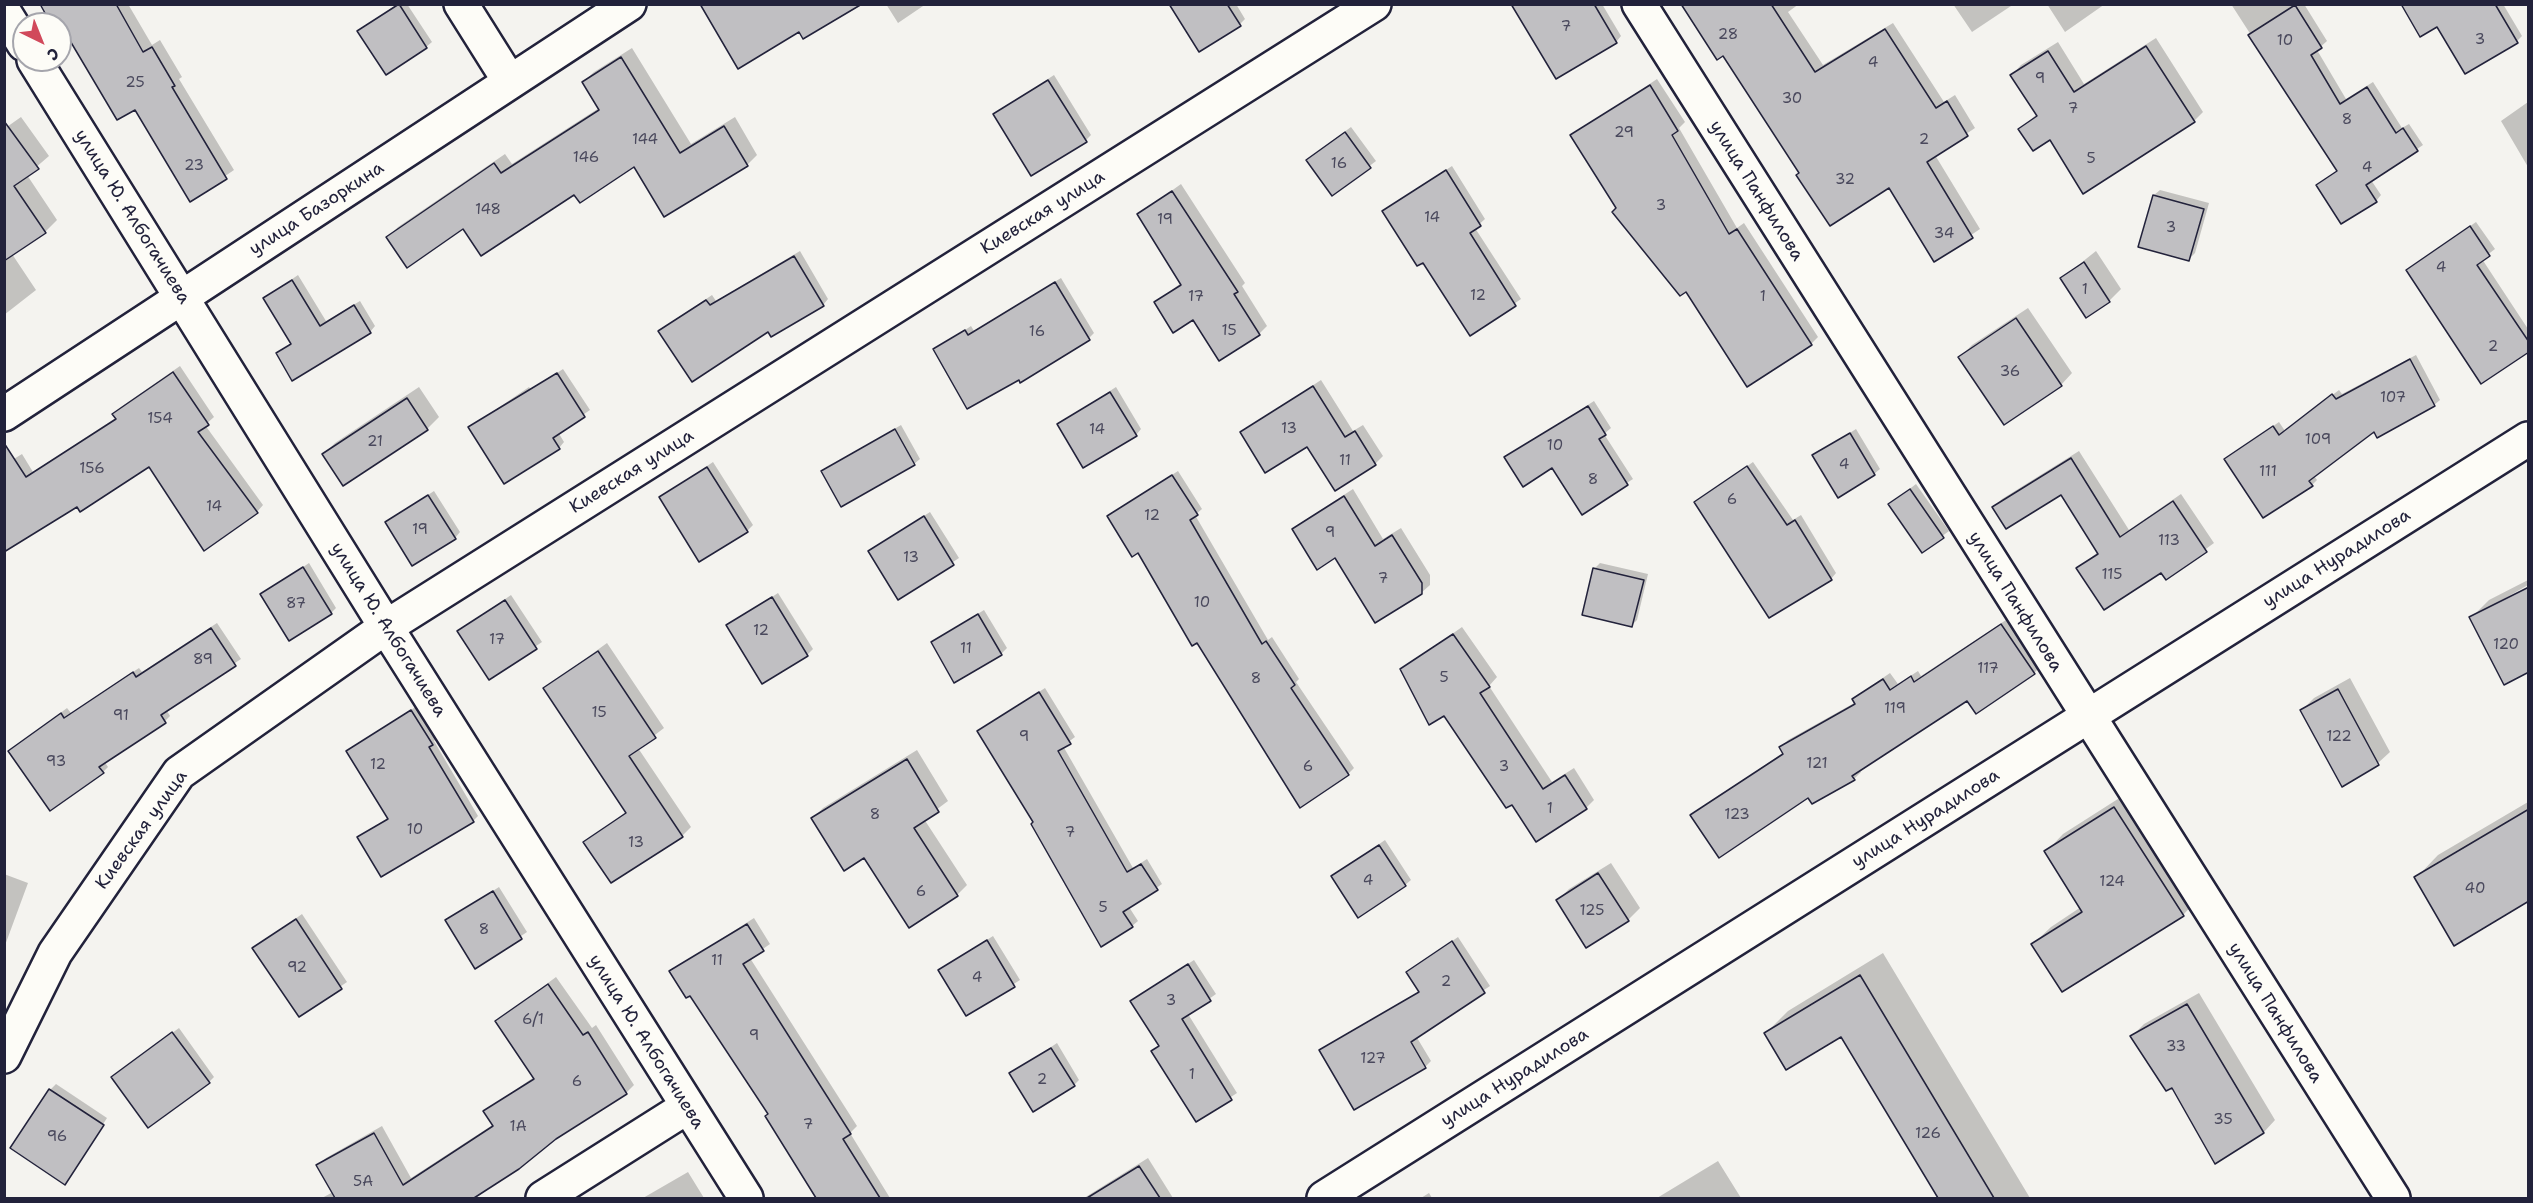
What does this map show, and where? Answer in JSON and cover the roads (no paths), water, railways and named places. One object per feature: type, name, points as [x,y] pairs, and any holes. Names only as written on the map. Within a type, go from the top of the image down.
[{"type":"street","points":[[461,4],[510,82]]},
{"type":"street","name":"улица Базоркина","points":[[4,414],[629,4]]},
{"type":"street","name":"Киевская улица","points":[[4,1056],[55,953],[179,773],[386,627],[1374,4]]},
{"type":"street","name":"улица Панфилова","points":[[1639,4],[2087,717],[2393,1198]]},
{"type":"street","points":[[4,12],[12,25]]},
{"type":"street","name":"улица Ю. Албогачиева","points":[[41,72],[386,627],[746,1198]]},
{"type":"street","name":"улица Нурадилова","points":[[1324,1198],[2529,439]]},
{"type":"street","points":[[543,1198],[687,1107]]}]
